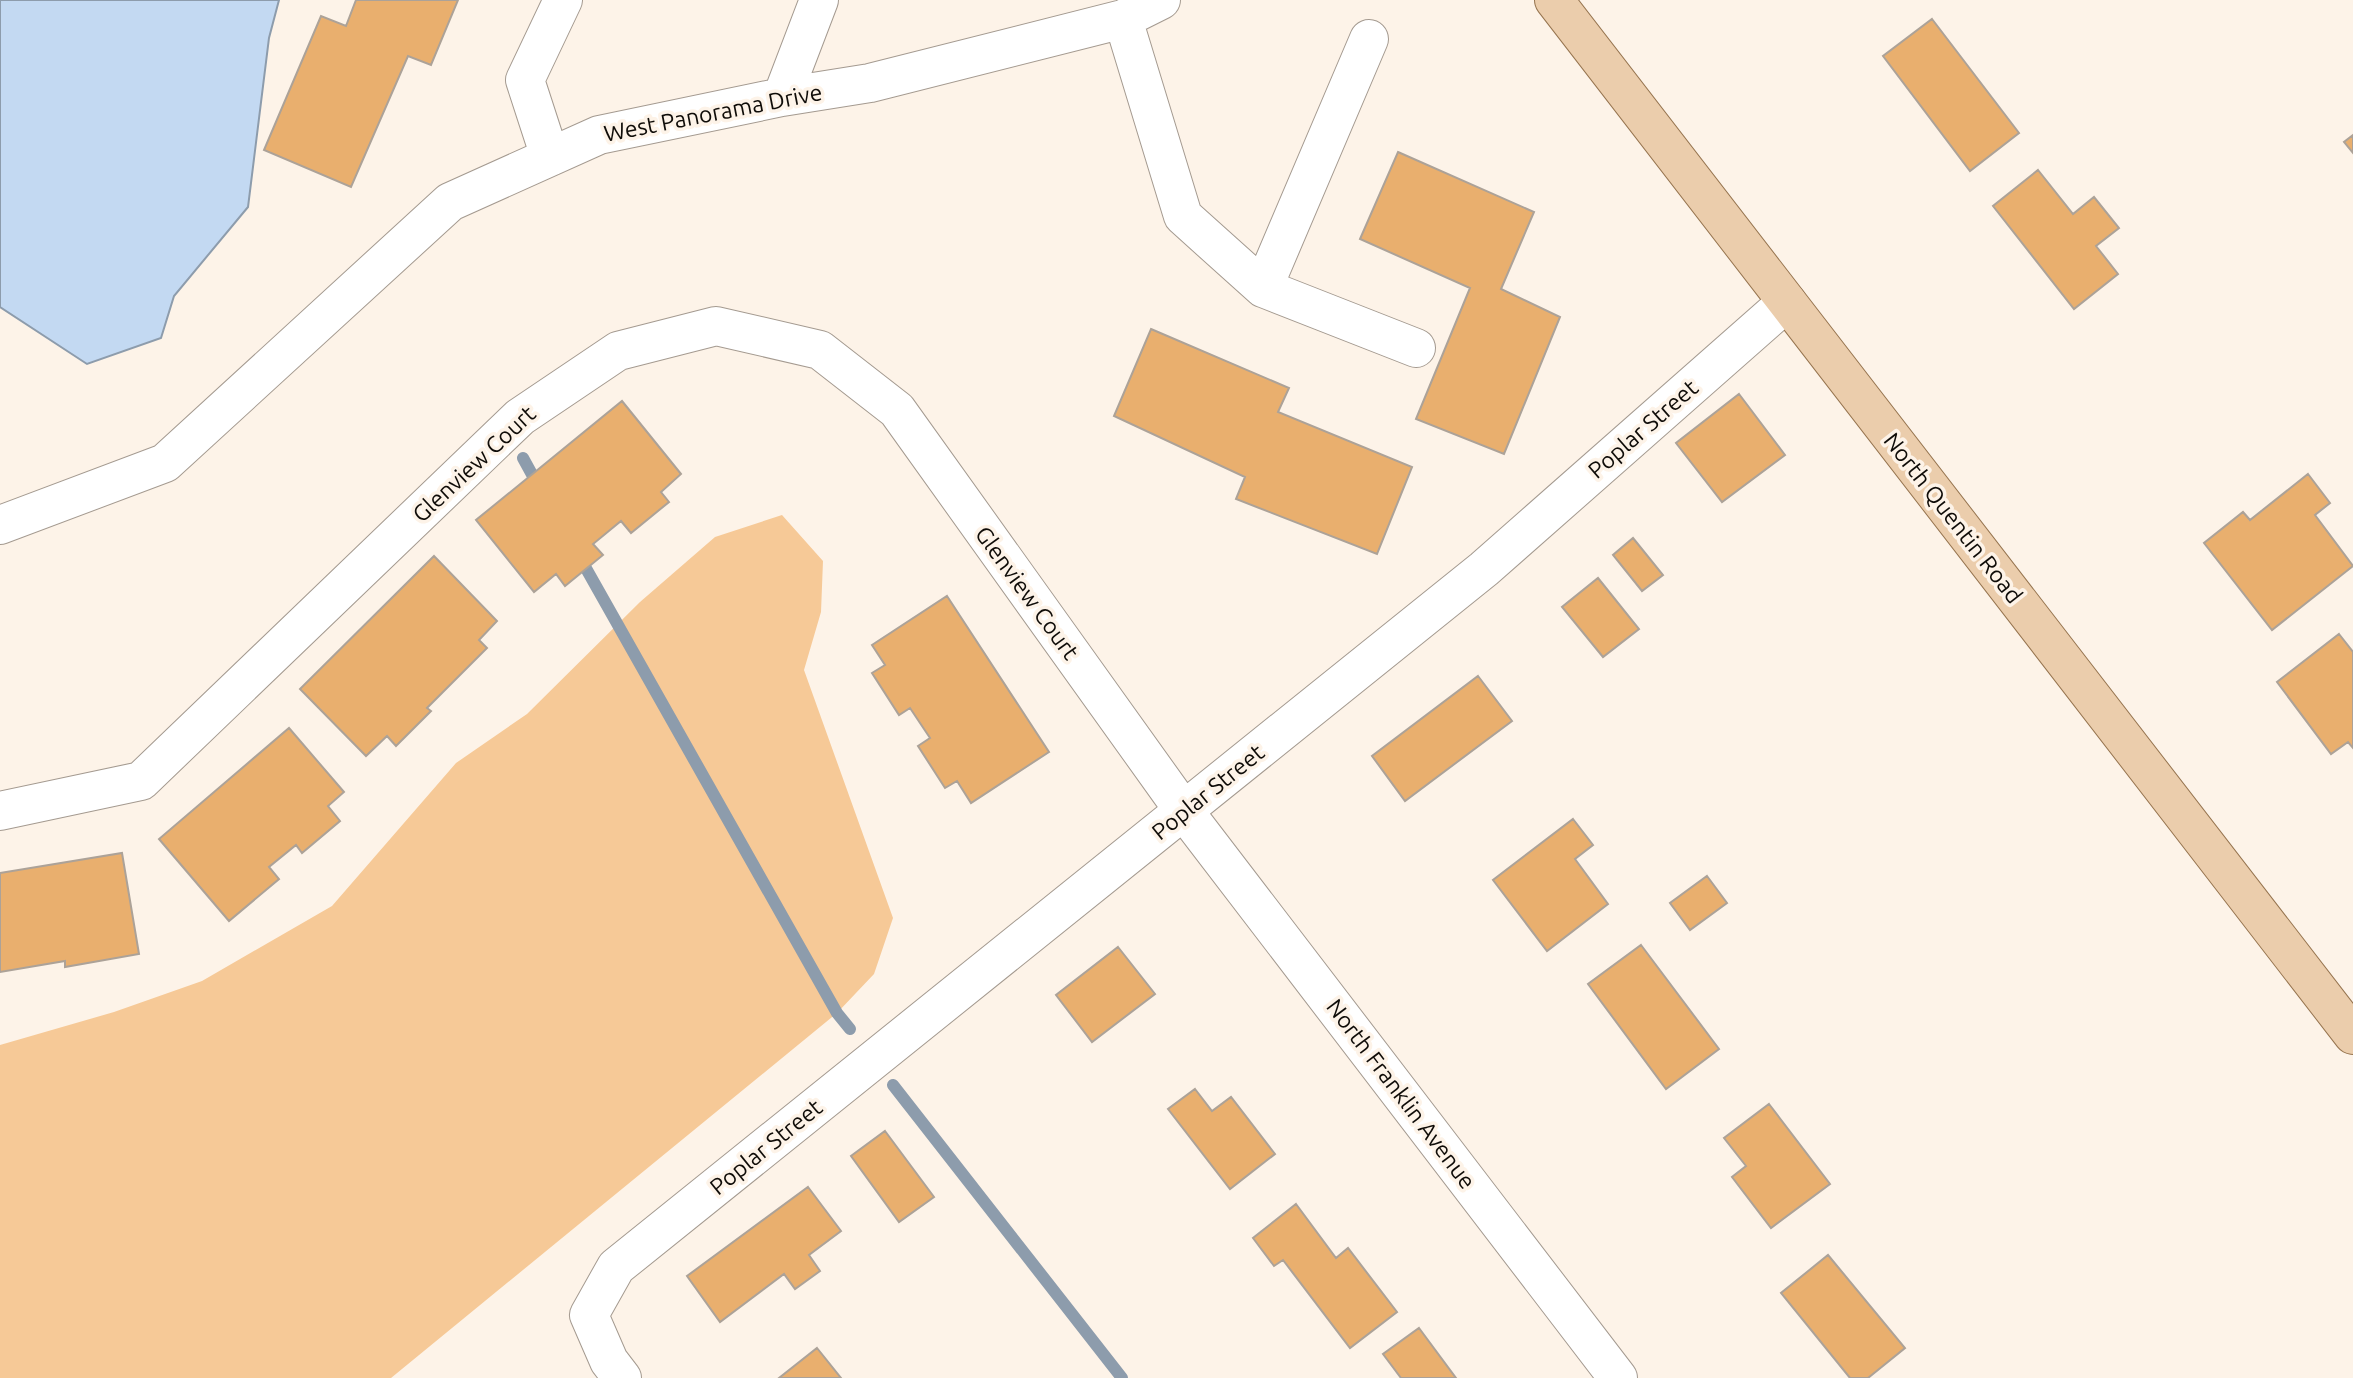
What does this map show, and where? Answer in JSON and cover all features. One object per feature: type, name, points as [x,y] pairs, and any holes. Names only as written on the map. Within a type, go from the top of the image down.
[{"type":"main road","name":"North Quentin Road","points":[[1554,0],[2353,1035]]},
{"type":"street","points":[[550,157],[525,80],[564,0]]},
{"type":"street","points":[[782,97],[819,0]]},
{"type":"street","name":"West Panorama Drive","points":[[0,525],[165,463],[450,202],[599,135],[782,97],[870,83],[1123,19],[1161,0]]},
{"type":"street","points":[[1123,19],[1183,216],[1263,288],[1416,348]]},
{"type":"street","points":[[1263,288],[1368,39]]},
{"type":"street","name":"Poplar Street","points":[[622,1378],[609,1361],[589,1315],[616,1267],[1484,569],[1787,302]]},
{"type":"street","name":"Glenview Court","points":[[0,811],[141,781],[520,417],[618,351],[716,326],[820,350],[897,410],[1184,811]]},
{"type":"street","name":"North Franklin Avenue","points":[[1184,811],[1618,1378]]},
{"type":"shaded area","points":[[782,515],[823,561],[821,612],[804,670],[893,918],[874,974],[837,1013],[391,1378],[0,1378],[0,1045],[114,1012],[202,981],[332,906],[456,763],[527,714],[640,602],[715,537]]},
{"type":"water","points":[[0,0],[279,0],[269,38],[248,207],[174,296],[161,338],[87,364],[0,307]]},
{"type":"building","points":[[356,0],[458,0],[431,65],[408,56],[351,187],[264,150],[321,16],[346,26]]},
{"type":"building","points":[[1932,19],[2019,133],[1970,171],[1883,56]]},
{"type":"building","points":[[2353,135],[2353,153],[2344,142]]},
{"type":"building","points":[[1398,152],[1534,212],[1501,289],[1560,317],[1504,454],[1416,419],[1470,288],[1360,239]]},
{"type":"building","points":[[2038,170],[2073,214],[2094,197],[2119,228],[2096,246],[2118,274],[2074,309],[1993,206]]},
{"type":"building","points":[[1151,329],[1289,388],[1278,412],[1412,467],[1377,554],[1236,499],[1245,477],[1114,416]]},
{"type":"building","points":[[1739,394],[1785,455],[1722,502],[1676,443]]},
{"type":"building","points":[[622,401],[681,474],[661,492],[669,502],[631,533],[621,521],[593,544],[603,555],[565,586],[556,574],[534,592],[476,520]]},
{"type":"building","points":[[2308,474],[2330,503],[2315,515],[2353,566],[2272,630],[2204,543],[2243,512],[2250,520]]},
{"type":"building","points":[[1633,538],[1663,575],[1642,591],[1613,555]]},
{"type":"building","points":[[434,556],[497,621],[479,640],[487,648],[427,708],[431,711],[396,746],[387,736],[366,756],[300,689]]},
{"type":"building","points":[[1598,578],[1639,629],[1603,657],[1562,607]]},
{"type":"building","points":[[947,596],[1049,752],[971,803],[957,781],[945,788],[918,746],[930,738],[910,708],[899,715],[872,673],[885,665],[872,645]]},
{"type":"building","points":[[2339,634],[2353,652],[2353,748],[2348,742],[2331,754],[2277,682]]},
{"type":"building","points":[[1478,676],[1512,721],[1405,801],[1372,756]]},
{"type":"building","points":[[289,728],[344,792],[328,806],[340,821],[302,853],[296,845],[269,867],[279,879],[229,921],[159,839]]},
{"type":"building","points":[[1573,819],[1593,845],[1575,859],[1608,904],[1547,951],[1493,880]]},
{"type":"building","points":[[122,853],[139,954],[65,967],[65,961],[0,972],[0,873]]},
{"type":"building","points":[[1707,876],[1727,903],[1690,930],[1670,903]]},
{"type":"building","points":[[1641,945],[1719,1049],[1666,1089],[1588,984]]},
{"type":"building","points":[[1118,947],[1155,994],[1092,1042],[1056,995]]},
{"type":"building","points":[[1195,1089],[1212,1111],[1231,1097],[1275,1154],[1230,1189],[1168,1109]]},
{"type":"building","points":[[1769,1104],[1830,1184],[1771,1228],[1732,1177],[1746,1166],[1724,1138]]},
{"type":"building","points":[[885,1131],[934,1197],[899,1222],[851,1156]]},
{"type":"building","points":[[808,1187],[841,1231],[809,1255],[820,1271],[795,1289],[784,1274],[720,1322],[687,1276]]},
{"type":"building","points":[[1296,1204],[1336,1258],[1348,1248],[1397,1312],[1350,1348],[1283,1260],[1274,1266],[1253,1238]]},
{"type":"building","points":[[1828,1255],[1905,1348],[1868,1378],[1850,1378],[1781,1293]]},
{"type":"building","points":[[1419,1328],[1456,1378],[1401,1378],[1383,1354]]},
{"type":"building","points":[[817,1348],[841,1378],[779,1378]]},
{"type":"waterway","points":[[523,458],[540,489]]},
{"type":"waterway","points":[[579,556],[837,1013],[850,1029]]},
{"type":"waterway","points":[[893,1085],[1122,1378]]}]
